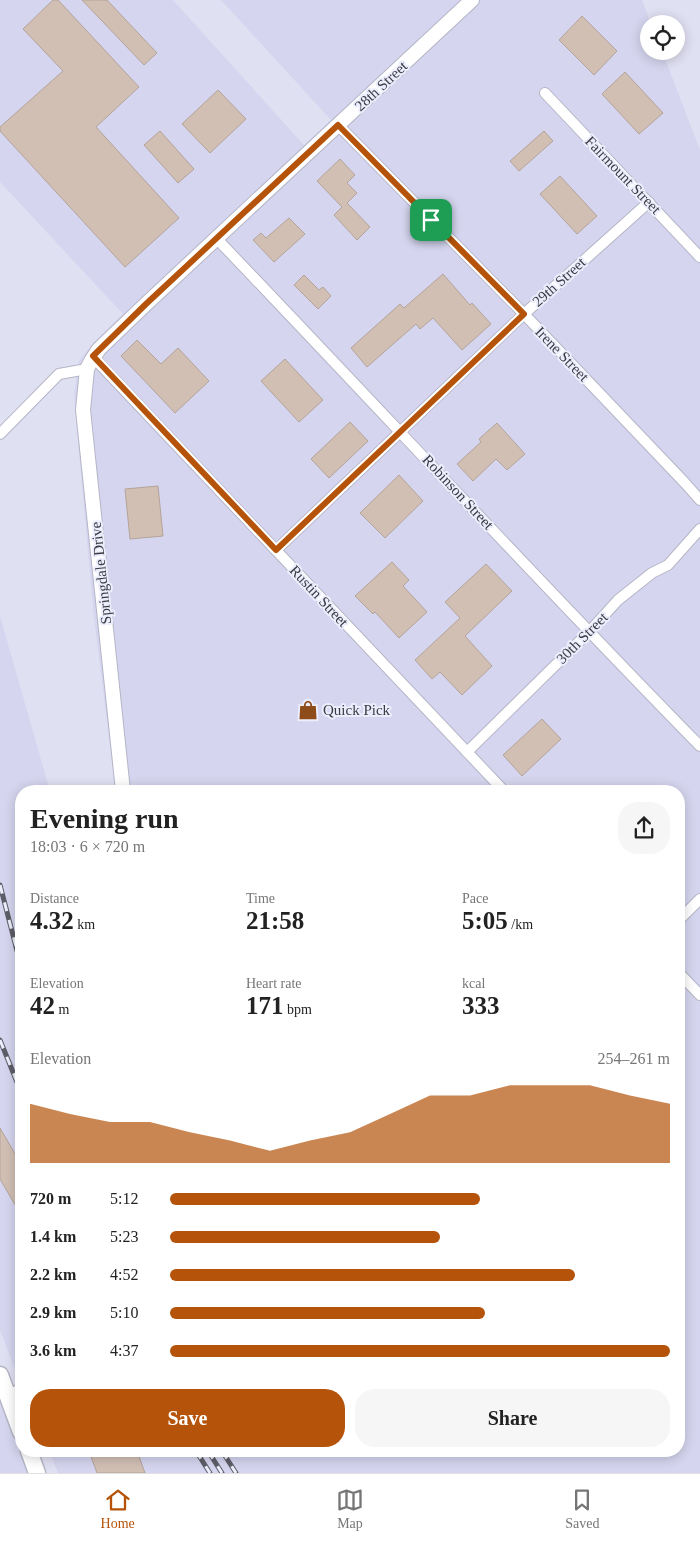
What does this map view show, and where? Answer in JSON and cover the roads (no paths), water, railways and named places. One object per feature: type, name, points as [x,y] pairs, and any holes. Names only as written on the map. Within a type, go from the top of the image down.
[{"type":"main road","points":[[0,1375],[15,1394]]},
{"type":"main road","points":[[31,1457],[37,1473]]},
{"type":"street","name":"28th Street","points":[[90,362],[146,304],[472,0]]},
{"type":"street","name":"Fairmount Street","points":[[545,93],[700,257]]},
{"type":"street","name":"Irene Street","points":[[338,125],[524,314],[700,500]]},
{"type":"street","name":"29th Street","points":[[276,550],[524,314],[650,202]]},
{"type":"street","name":"Robinson Street","points":[[216,238],[589,632],[700,746]]},
{"type":"street","points":[[0,434],[59,374],[90,362]]},
{"type":"street","name":"Rustin Street","points":[[90,362],[276,550],[498,785]]},
{"type":"street","name":"Springdale Drive","points":[[90,362],[83,410],[123,785]]},
{"type":"street","name":"30th Street","points":[[467,752],[589,632],[618,600],[652,573],[668,565],[700,529]]},
{"type":"street","points":[[685,914],[700,899]]},
{"type":"street","points":[[685,979],[700,995]]},
{"type":"railway","points":[[0,885],[15,943]]},
{"type":"railway","points":[[0,1040],[15,1077]]},
{"type":"railway","points":[[200,1457],[210,1473]]},
{"type":"railway","points":[[212,1457],[222,1473]]},
{"type":"railway","points":[[226,1457],[236,1473]]},
{"type":"place","name":"Quick Pick","points":[[308,710]]}]
